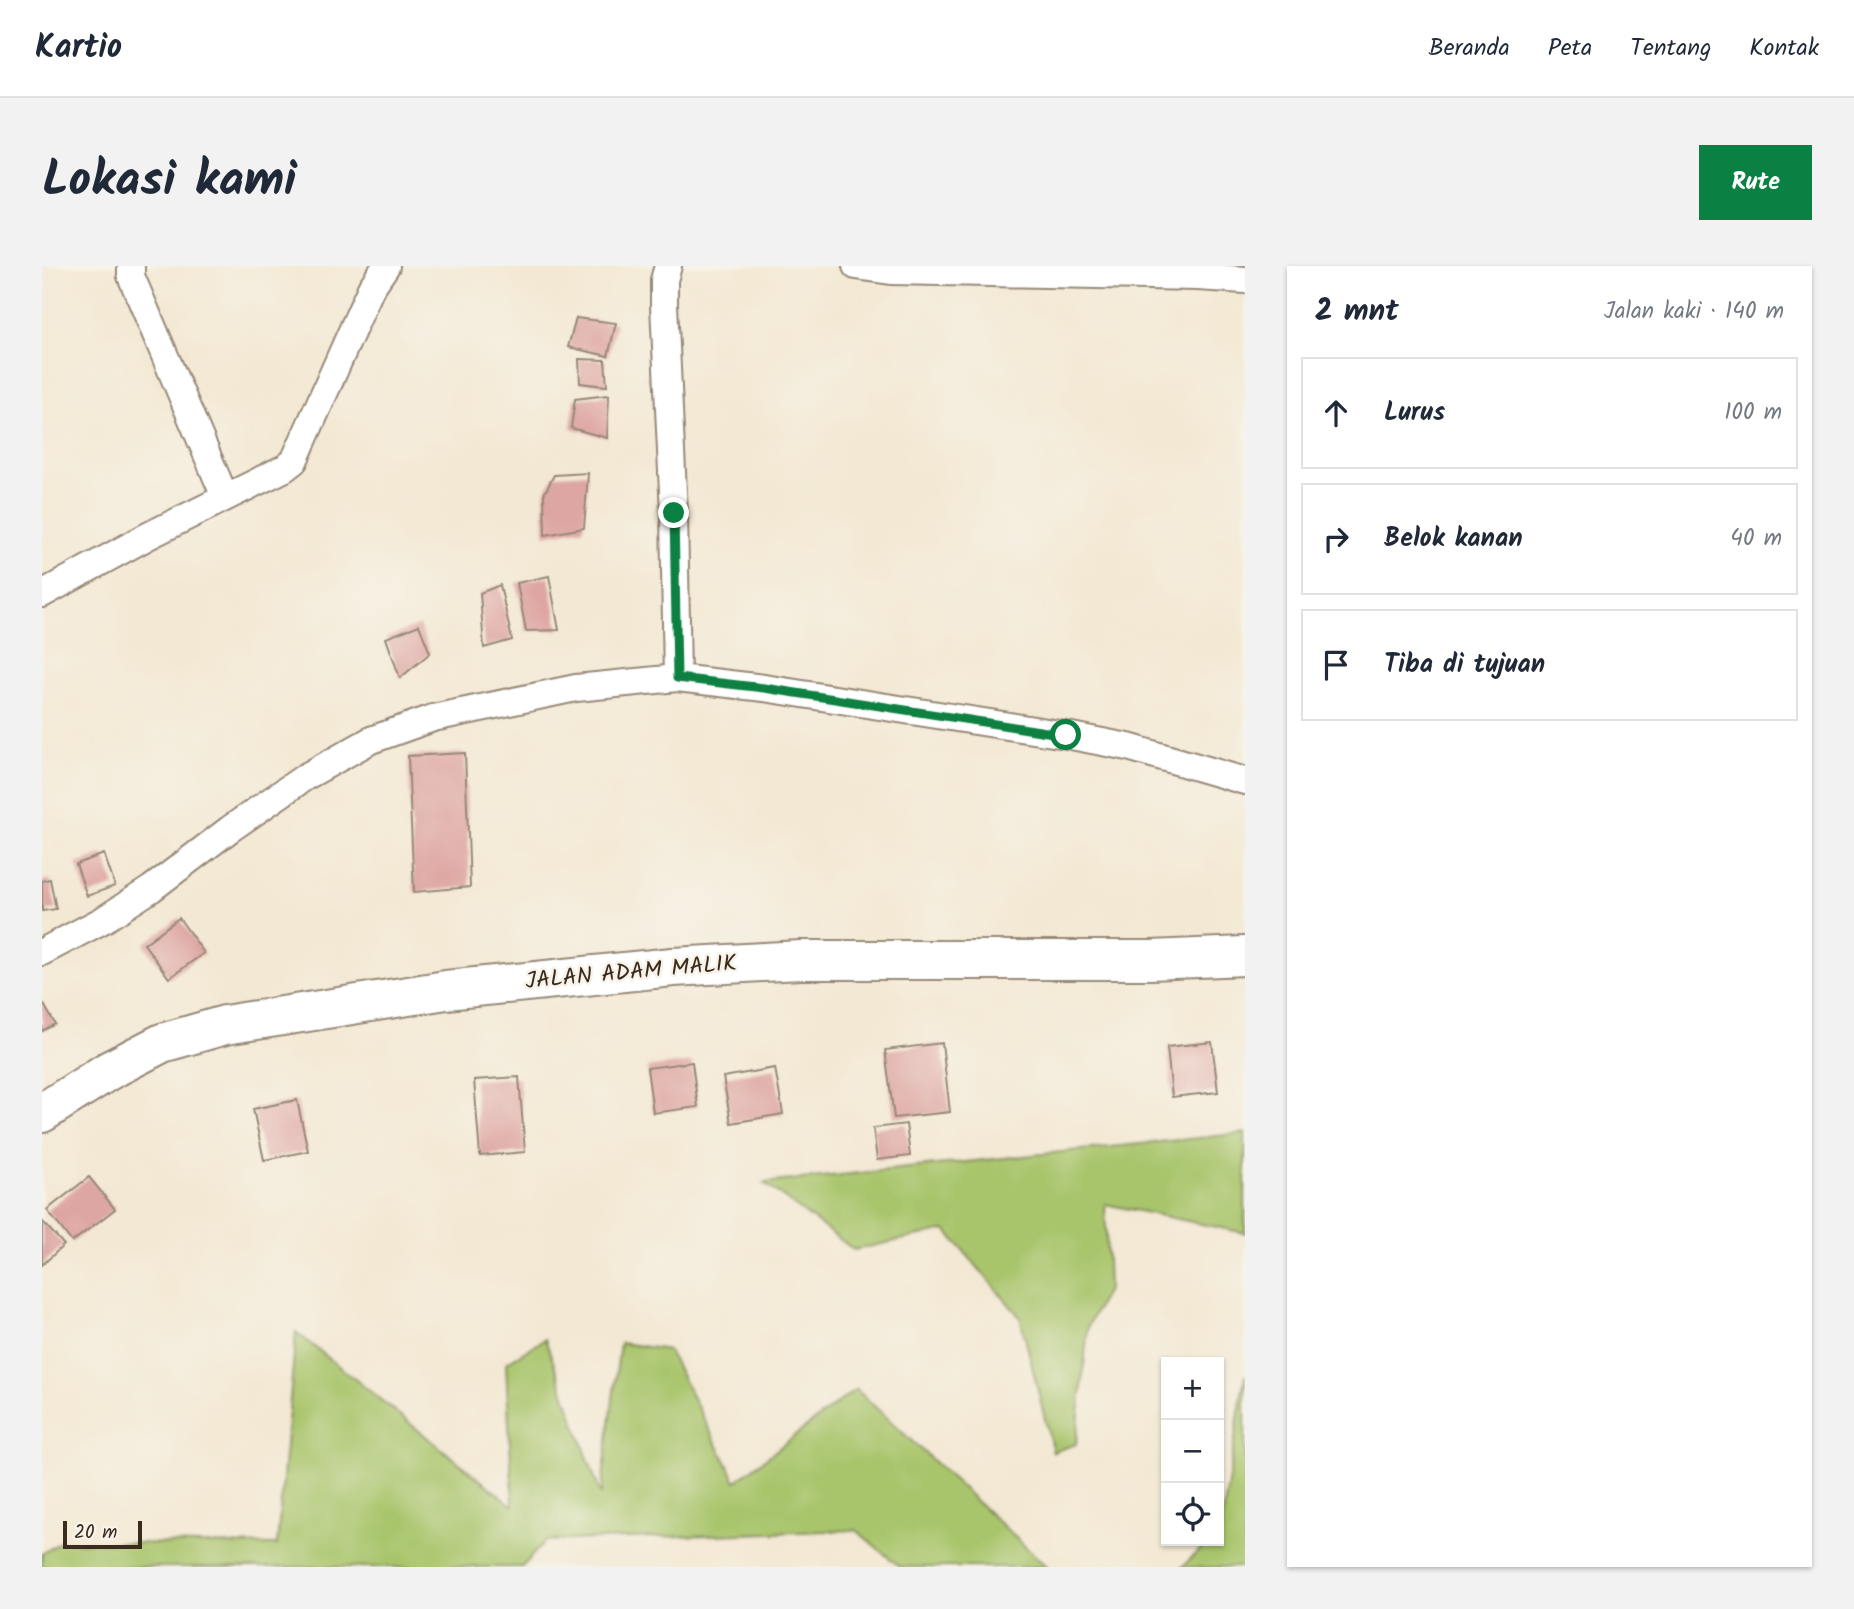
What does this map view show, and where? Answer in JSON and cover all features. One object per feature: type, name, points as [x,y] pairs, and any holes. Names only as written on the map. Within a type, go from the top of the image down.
[{"type":"highway","name":"JALAN ADAM MALIK","points":[[42,1113],[108,1071],[162,1043],[225,1026],[446,990],[673,967],[801,960],[1070,961],[1245,956]]},
{"type":"street","points":[[131,266],[131,276],[225,497]]},
{"type":"street","points":[[42,594],[294,461],[371,288],[386,266]]},
{"type":"street","points":[[668,266],[664,280],[664,305],[674,513],[677,678]]},
{"type":"street","points":[[856,266],[891,271],[1198,271],[1245,281]]},
{"type":"street","points":[[42,952],[103,920],[151,889],[304,777],[371,740],[433,718],[576,688],[677,678],[764,688],[1066,735],[1128,747],[1245,781]]},
{"type":"green space","points":[[1245,1133],[1245,1233],[1105,1204],[1108,1288],[1088,1326],[1076,1444],[1053,1452],[1020,1317],[946,1230],[854,1250],[764,1183]]},
{"type":"green space","points":[[296,1332],[513,1506],[506,1363],[545,1339],[601,1495],[620,1343],[668,1350],[736,1481],[856,1389],[1047,1567],[900,1567],[856,1530],[545,1541],[522,1567],[42,1567],[42,1554],[60,1542],[277,1545]]},
{"type":"green space","points":[[1245,1374],[1245,1567],[1182,1567],[1204,1546],[1224,1546],[1224,1509]]},
{"type":"building","points":[[576,318],[616,323],[608,356],[568,347]]},
{"type":"building","points":[[579,359],[605,360],[607,386],[580,383]]},
{"type":"building","points":[[609,395],[607,438],[571,428],[575,399]]},
{"type":"building","points":[[588,473],[584,528],[545,535],[544,494],[554,475]]},
{"type":"building","points":[[549,576],[559,630],[526,631],[517,583]]},
{"type":"building","points":[[500,585],[512,640],[484,648],[480,593]]},
{"type":"building","points":[[419,625],[430,653],[400,678],[386,638]]},
{"type":"building","points":[[465,753],[470,887],[414,892],[408,756]]},
{"type":"building","points":[[104,854],[115,886],[87,896],[76,864]]},
{"type":"building","points":[[50,879],[56,909],[42,911],[42,881]]},
{"type":"building","points":[[179,918],[204,953],[169,978],[144,944]]},
{"type":"building","points":[[42,1001],[55,1024],[42,1031]]},
{"type":"building","points":[[1212,1042],[1218,1092],[1172,1097],[1167,1047]]},
{"type":"building","points":[[942,1043],[950,1112],[894,1118],[885,1050]]},
{"type":"building","points":[[692,1062],[698,1107],[653,1113],[647,1068]]},
{"type":"building","points":[[775,1068],[783,1114],[731,1123],[723,1077]]},
{"type":"building","points":[[519,1077],[525,1152],[480,1156],[474,1080]]},
{"type":"building","points":[[297,1100],[308,1151],[264,1160],[253,1109]]},
{"type":"building","points":[[906,1124],[910,1156],[877,1160],[873,1128]]},
{"type":"building","points":[[89,1177],[115,1209],[72,1242],[47,1210]]},
{"type":"building","points":[[42,1221],[64,1245],[42,1265]]},
{"type":"route","points":[[674,513],[677,678],[764,688],[1066,735]]}]
